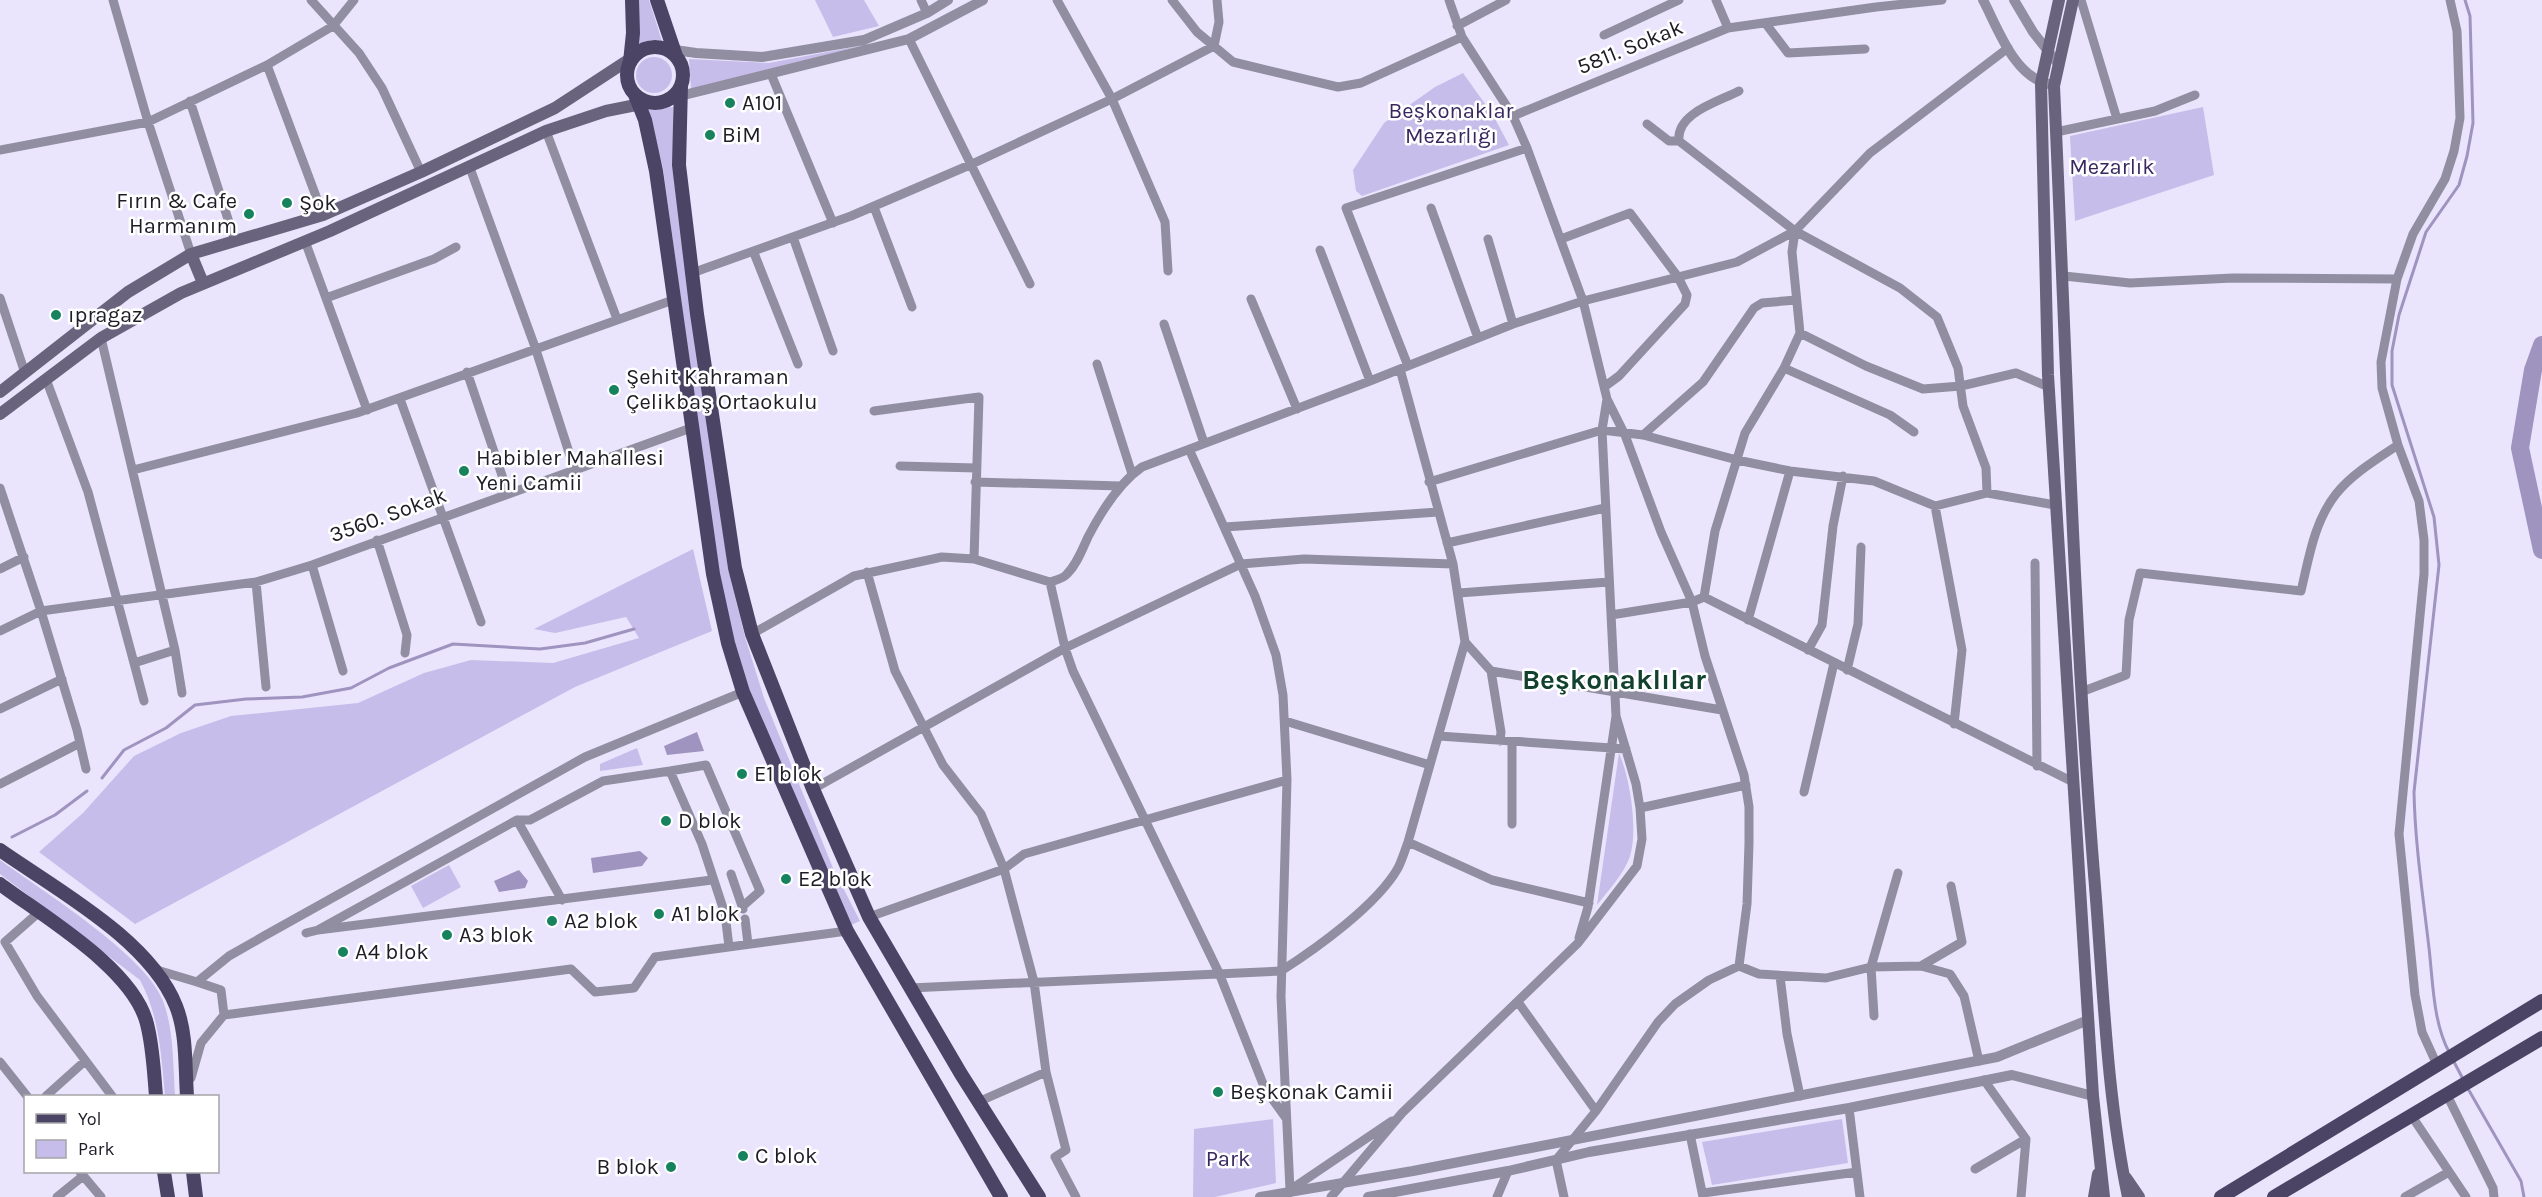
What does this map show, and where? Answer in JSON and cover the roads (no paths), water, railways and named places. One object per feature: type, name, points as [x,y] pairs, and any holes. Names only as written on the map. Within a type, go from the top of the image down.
[{"type":"main road","points":[[632,0],[632,58],[627,79],[642,101],[656,171],[718,602],[743,692],[756,729],[847,931],[994,1194]]},
{"type":"main road","points":[[657,0],[671,52],[681,67],[676,94],[680,165],[692,273],[735,568],[752,634],[813,789],[869,917],[978,1101],[1039,1197]]},
{"type":"main road","points":[[2059,0],[2041,83],[2049,387],[2071,781],[2092,1096],[2104,1197]]},
{"type":"main road","points":[[2073,0],[2054,86],[2081,692],[2105,1005],[2123,1172],[2128,1197]]},
{"type":"main road","points":[[0,392],[128,292],[191,254],[323,215],[421,172],[555,108],[652,47],[671,52]]},
{"type":"main road","points":[[0,414],[101,338],[203,283],[470,168],[546,131],[606,111],[676,94]]},
{"type":"main road","points":[[191,254],[203,283]]},
{"type":"main road","points":[[0,850],[132,943],[157,970],[177,1006],[183,1040],[187,1095]]},
{"type":"main road","points":[[0,884],[116,971],[135,996],[147,1022],[156,1095]]},
{"type":"main road","points":[[2221,1197],[2542,1001]]},
{"type":"main road","points":[[2274,1197],[2542,1038]]},
{"type":"main road","points":[[2094,1197],[2100,1161]]},
{"type":"main road","points":[[2123,1172],[2139,1197]]},
{"type":"main road","points":[[164,1173],[168,1197]]},
{"type":"main road","points":[[193,1173],[196,1197]]},
{"type":"street","points":[[113,0],[148,122],[191,254]]},
{"type":"street","points":[[311,0],[359,53],[382,88],[421,172]]},
{"type":"street","points":[[0,150],[148,122],[267,65],[333,26],[354,0]]},
{"type":"street","points":[[921,0],[927,13]]},
{"type":"street","points":[[671,52],[762,57],[864,40],[927,13],[948,0]]},
{"type":"street","points":[[676,94],[771,74],[909,39],[983,0]]},
{"type":"street","points":[[1057,0],[1112,99],[1165,222],[1168,271]]},
{"type":"street","points":[[1172,0],[1197,32],[1233,62],[1338,87],[1361,83],[1462,37]]},
{"type":"street","points":[[1214,46],[1219,22],[1216,0]]},
{"type":"street","points":[[1449,0],[1462,37],[1512,116],[1527,148],[1583,301],[1607,399],[1625,435],[1661,532],[1692,602],[1746,785],[1749,807],[1747,904],[1739,966]]},
{"type":"street","points":[[1457,26],[1506,0]]},
{"type":"street","points":[[1604,35],[1679,0]]},
{"type":"street","points":[[1716,0],[1728,28]]},
{"type":"street","name":"5811. Sokak","points":[[1512,116],[1728,28],[1942,0]]},
{"type":"street","points":[[1983,0],[2008,48],[2025,72],[2041,83],[2054,86]]},
{"type":"street","points":[[2014,0],[2022,16],[2059,65]]},
{"type":"street","points":[[2081,0],[2117,119]]},
{"type":"street","points":[[2438,1066],[2422,1032],[2415,995],[2399,834],[2424,574],[2424,540],[2419,501],[2398,445],[2382,388],[2380,362],[2397,279],[2414,234],[2445,179],[2454,151],[2460,118],[2457,31],[2450,0]]},
{"type":"street","points":[[1766,24],[1788,53],[1865,48]]},
{"type":"street","points":[[909,39],[1030,284]]},
{"type":"street","points":[[692,273],[874,207],[1112,99],[1214,46]]},
{"type":"street","points":[[752,634],[854,576],[942,556],[974,559],[1050,582],[1066,575],[1121,486],[1142,467],[1513,324],[1583,301],[1737,262],[1795,231],[1870,153],[2008,48]]},
{"type":"street","points":[[267,65],[323,215]]},
{"type":"street","points":[[771,74],[833,223]]},
{"type":"street","points":[[1679,141],[1680,129],[1689,117],[1739,91]]},
{"type":"street","points":[[2056,132],[2155,111],[2195,94]]},
{"type":"street","points":[[190,101],[235,241]]},
{"type":"street","points":[[1647,123],[1669,141],[1679,141],[1795,231],[1900,288],[1937,317],[1958,368],[1963,406],[1986,468],[1987,493]]},
{"type":"street","points":[[546,131],[617,319]]},
{"type":"street","points":[[910,988],[1281,971],[1316,949],[1364,906],[1398,867],[1408,842],[1465,642],[1453,564],[1429,482],[1404,367],[1346,208],[1527,148]]},
{"type":"street","points":[[470,168],[536,347],[575,471]]},
{"type":"street","points":[[874,207],[912,306]]},
{"type":"street","points":[[1431,208],[1478,338]]},
{"type":"street","points":[[1561,239],[1630,213],[1678,277],[1687,295],[1685,304],[1619,376],[1604,387]]},
{"type":"street","points":[[1704,597],[1715,531],[1745,433],[1784,369],[1800,333],[1792,252],[1795,231]]},
{"type":"street","points":[[793,237],[833,351]]},
{"type":"street","points":[[1488,238],[1513,324]]},
{"type":"street","points":[[305,241],[367,410]]},
{"type":"street","points":[[326,298],[434,259],[456,247]]},
{"type":"street","points":[[1320,250],[1370,381]]},
{"type":"street","points":[[754,252],[798,364]]},
{"type":"street","points":[[2064,276],[2130,283],[2233,278],[2397,279]]},
{"type":"street","points":[[0,298],[25,373]]},
{"type":"street","points":[[1251,299],[1297,409]]},
{"type":"street","points":[[133,470],[367,410],[536,347],[674,300]]},
{"type":"street","points":[[1643,435],[1703,382],[1754,308],[1762,303],[1796,300]]},
{"type":"street","points":[[1164,324],[1204,443]]},
{"type":"street","points":[[1800,333],[1923,389],[1961,386],[2016,373],[2049,387]]},
{"type":"street","points":[[101,338],[175,650],[182,693]]},
{"type":"street","points":[[1097,364],[1132,474]]},
{"type":"street","points":[[1784,369],[1890,415],[1914,432]]},
{"type":"street","points":[[467,372],[508,493]]},
{"type":"street","points":[[46,379],[88,492],[144,701]]},
{"type":"street","points":[[874,411],[979,397],[974,559]]},
{"type":"street","points":[[400,399],[481,622]]},
{"type":"street","points":[[1578,943],[1589,903],[1616,716],[1602,430],[1607,399]]},
{"type":"street","name":"3560. Sokak","points":[[0,631],[41,611],[256,582],[312,565],[442,515],[575,471],[692,428]]},
{"type":"street","points":[[1429,482],[1602,430],[1625,435],[1643,435],[1737,460],[1790,471],[1874,481],[1935,506],[1987,493],[2055,505]]},
{"type":"street","points":[[2081,692],[2126,675],[2129,620],[2140,573],[2301,591],[2313,537],[2336,494],[2371,463],[2398,445]]},
{"type":"street","points":[[1189,448],[1241,564],[1276,655],[1285,721],[1287,780],[1281,971],[1288,1194]]},
{"type":"street","points":[[900,466],[976,468]]},
{"type":"street","points":[[1748,620],[1790,471]]},
{"type":"street","points":[[1808,650],[1822,625],[1833,526],[1843,476]]},
{"type":"street","points":[[975,482],[1121,486]]},
{"type":"street","points":[[1,492],[41,611],[86,769]]},
{"type":"street","points":[[1935,506],[1951,603],[1962,650],[1954,724]]},
{"type":"street","points":[[1447,543],[1605,508]]},
{"type":"street","points":[[1225,527],[1438,512]]},
{"type":"street","points":[[378,540],[407,635],[405,652]]},
{"type":"street","points":[[1847,670],[1858,624],[1861,547]]},
{"type":"street","points":[[0,569],[24,557]]},
{"type":"street","points":[[813,789],[1065,648],[1241,564],[1304,559],[1453,564]]},
{"type":"street","points":[[2035,563],[2037,766]]},
{"type":"street","points":[[312,565],[343,671]]},
{"type":"street","points":[[867,572],[895,671],[922,729],[943,765],[981,814],[1004,869],[1034,982],[1046,1072],[1066,1150],[1055,1157],[1076,1197]]},
{"type":"street","points":[[256,582],[266,687]]},
{"type":"street","points":[[1050,582],[1065,648],[1073,670],[1147,819],[1219,973],[1265,1089],[1286,1118]]},
{"type":"street","points":[[1459,594],[1609,582]]},
{"type":"street","points":[[1611,615],[1692,602],[1704,597]]},
{"type":"street","points":[[1704,597],[2037,766],[2071,781]]},
{"type":"street","points":[[1465,642],[1491,671],[1501,732],[1500,741]]},
{"type":"street","points":[[134,663],[175,650]]},
{"type":"street","points":[[1804,792],[1834,663]]},
{"type":"street","points":[[1491,671],[1722,710]]},
{"type":"street","points":[[0,709],[62,680]]},
{"type":"street","points":[[197,982],[229,956],[273,930],[585,757],[743,692]]},
{"type":"street","points":[[1331,1197],[1402,1113],[1578,943],[1637,866],[1642,839],[1640,808],[1616,716]]},
{"type":"street","points":[[1285,721],[1430,765]]},
{"type":"street","points":[[1439,736],[1626,749]]},
{"type":"street","points":[[0,784],[80,742]]},
{"type":"street","points":[[1512,742],[1512,824]]},
{"type":"street","points":[[318,930],[517,820],[530,820],[603,781],[706,765],[759,891],[744,912]]},
{"type":"street","points":[[670,771],[702,844],[725,918],[729,947]]},
{"type":"street","points":[[869,917],[1004,869],[1024,854],[1287,780]]},
{"type":"street","points":[[1640,808],[1746,785]]},
{"type":"street","points":[[517,820],[562,900]]},
{"type":"street","points":[[1408,842],[1492,880],[1589,903]]},
{"type":"street","points":[[1874,1016],[1871,967],[1898,873]]},
{"type":"street","points":[[731,874],[744,912],[748,944]]},
{"type":"street","points":[[306,933],[712,880]]},
{"type":"street","points":[[1921,966],[1962,942],[1951,886]]},
{"type":"street","points":[[38,913],[4,942],[37,996],[111,1095]]},
{"type":"street","points":[[187,1095],[192,1069],[201,1043],[224,1015],[571,969],[595,992],[634,988],[656,957],[847,931]]},
{"type":"street","points":[[1556,1160],[1596,1111],[1658,1022],[1675,1004],[1709,980],[1739,966],[1759,974],[1826,978],[1871,967],[1921,966],[1950,974],[1964,996],[1979,1061]]},
{"type":"street","points":[[157,970],[221,990],[224,1015]]},
{"type":"street","points":[[1780,976],[1787,1034],[1800,1096]]},
{"type":"street","points":[[1518,1002],[1596,1111]]},
{"type":"street","points":[[1260,1197],[1288,1194],[1979,1061],[1997,1057],[2088,1020]]},
{"type":"street","points":[[47,1095],[85,1061]]},
{"type":"street","points":[[0,1062],[26,1095]]},
{"type":"street","points":[[978,1101],[1046,1072]]},
{"type":"street","points":[[1368,1197],[1690,1134],[1849,1108],[2012,1075],[2092,1096]]},
{"type":"street","points":[[1984,1080],[2026,1139],[2021,1197]]},
{"type":"street","points":[[2447,1095],[2493,1188],[2494,1197]]},
{"type":"street","points":[[1849,1108],[1860,1197]]},
{"type":"street","points":[[1288,1194],[1402,1113]]},
{"type":"street","points":[[2411,1115],[2466,1197]]},
{"type":"street","points":[[1690,1134],[1703,1195],[1857,1172]]},
{"type":"street","points":[[1975,1168],[2026,1139]]},
{"type":"street","points":[[1556,1160],[1564,1197]]},
{"type":"street","points":[[1497,1197],[1508,1171]]},
{"type":"street","points":[[2405,1197],[2449,1172]]},
{"type":"street","points":[[57,1197],[82,1174],[101,1197]]},
{"type":"waterway","points":[[2449,1052],[2440,1028],[2435,1002],[2414,792],[2439,565],[2434,517],[2392,385],[2392,351],[2399,315],[2426,232],[2459,185],[2467,156],[2473,123],[2470,16],[2465,0]]},
{"type":"waterway","points":[[2542,345],[2533,370],[2520,448],[2542,550]]},
{"type":"waterway","points":[[102,778],[124,750],[166,728],[195,705],[246,699],[302,697],[351,688],[389,668],[453,644],[540,649],[585,643],[634,629]]},
{"type":"waterway","points":[[12,837],[55,815],[87,791]]},
{"type":"waterway","points":[[2453,1060],[2464,1081]]},
{"type":"waterway","points":[[2467,1087],[2521,1181],[2524,1197]]},
{"type":"place","name":"A101","points":[[730,103]]},
{"type":"place","name":"BiM","points":[[710,135]]},
{"type":"place","name":"Şok","points":[[287,203]]},
{"type":"place","name":"Fırın & Cafe Harmanım","points":[[249,214]]},
{"type":"place","name":"ıpragaz","points":[[56,315]]},
{"type":"place","name":"Şehit Kahraman Çelikbaş Ortaokulu","points":[[614,390]]},
{"type":"place","name":"Habibler Mahallesi Yeni Camii","points":[[464,471]]},
{"type":"place","name":"E1 blok","points":[[742,774]]},
{"type":"place","name":"D blok","points":[[666,821]]},
{"type":"place","name":"E2 blok","points":[[786,879]]},
{"type":"place","name":"A1 blok","points":[[659,914]]},
{"type":"place","name":"A2 blok","points":[[552,921]]},
{"type":"place","name":"A3 blok","points":[[447,935]]},
{"type":"place","name":"A4 blok","points":[[343,952]]},
{"type":"place","name":"Beşkonak Camii","points":[[1218,1092]]},
{"type":"place","name":"C blok","points":[[743,1156]]},
{"type":"place","name":"B blok","points":[[671,1167]]},
{"type":"district","name":"Beşkonaklılar","points":[[1614,679]]},
{"type":"park label","name":"Beşkonaklar Mezarlığı","points":[[1451,124]]},
{"type":"park label","name":"Mezarlık","points":[[2112,167]]},
{"type":"park label","name":"Park","points":[[1228,1159]]}]
